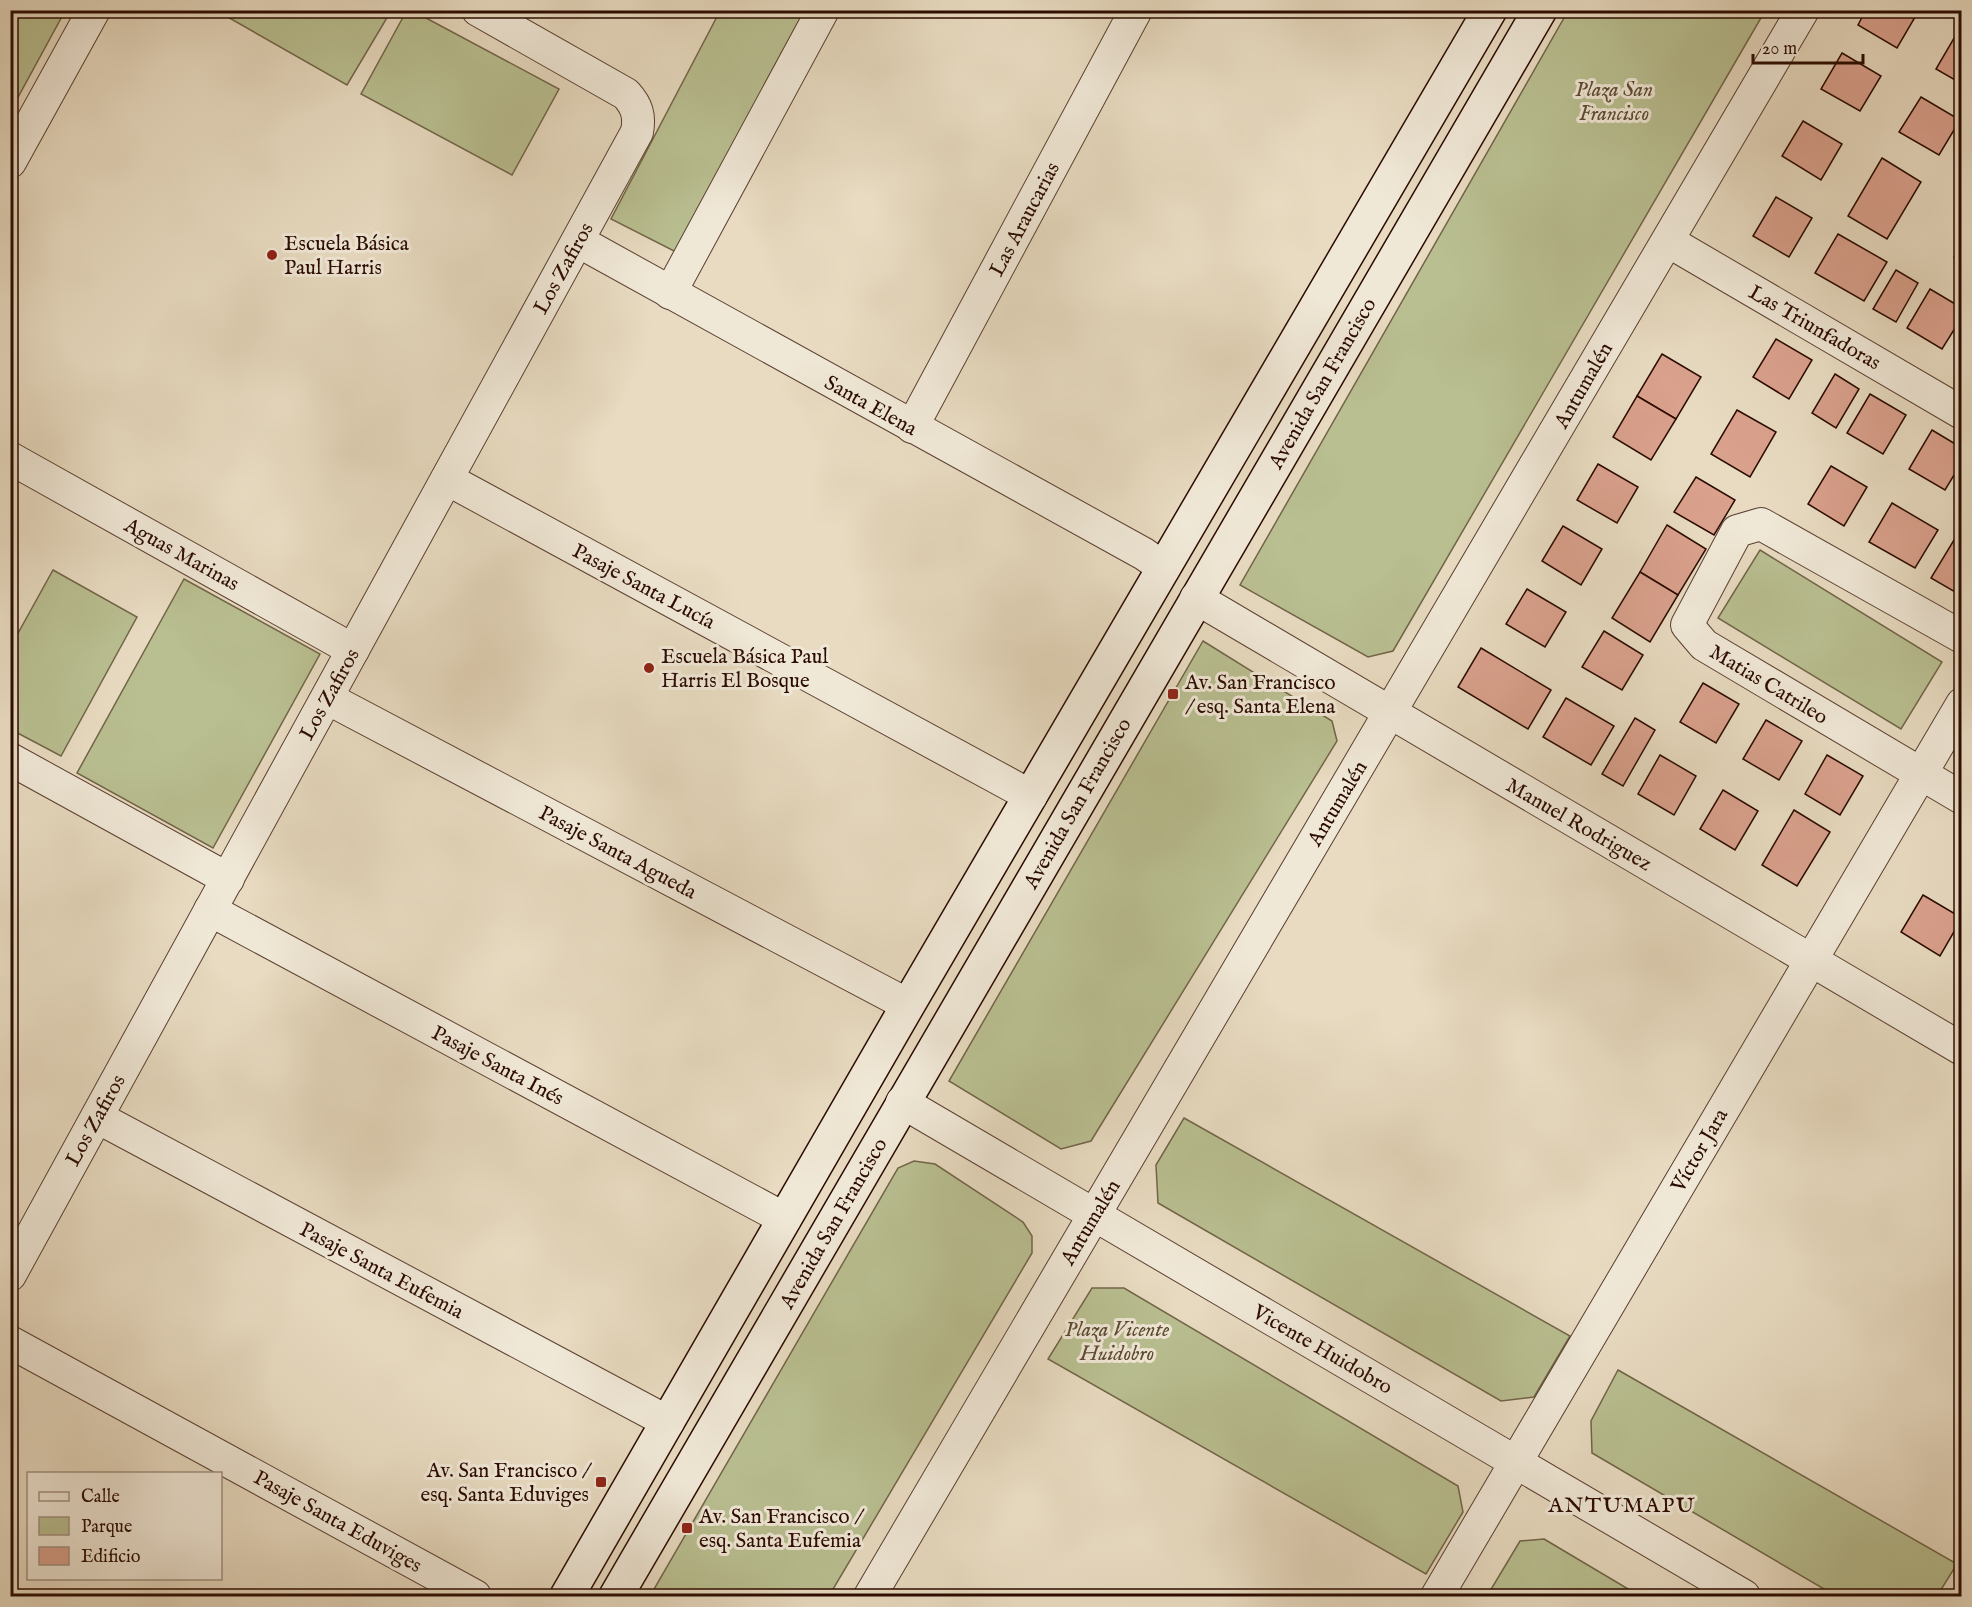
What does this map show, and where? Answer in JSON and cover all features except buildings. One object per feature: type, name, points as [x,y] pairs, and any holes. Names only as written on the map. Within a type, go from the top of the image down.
[{"type":"main road","name":"Avenida San Francisco","points":[[567,1596],[908,1005],[1490,10]]},
{"type":"main road","name":"Avenida San Francisco","points":[[616,1596],[1540,10]]},
{"type":"street","points":[[10,162],[94,10]]},
{"type":"street","name":"Los Zafiros","points":[[10,1275],[637,132],[639,122],[633,101],[618,88],[478,10]]},
{"type":"street","points":[[670,293],[823,10]]},
{"type":"street","name":"Las Araucarias","points":[[912,427],[1136,10]]},
{"type":"street","name":"Antumalén","points":[[870,1596],[1803,10]]},
{"type":"street","name":"Santa Elena","points":[[578,241],[1144,554],[1164,568]]},
{"type":"street","name":"Las Triunfadoras","points":[[1668,241],[1962,413]]},
{"type":"street","name":"Aguas Marinas","points":[[10,458],[353,650]]},
{"type":"street","name":"Pasaje Santa Lucía","points":[[447,479],[1031,796]]},
{"type":"street","name":"Matias Catrileo","points":[[1920,774],[1704,645],[1687,625],[1737,531],[1761,524],[1962,638]]},
{"type":"street","name":"Manuel Rodriguez","points":[[1196,598],[1962,1049]]},
{"type":"street","name":"Pasaje Santa Agueda","points":[[327,698],[908,1005]]},
{"type":"street","name":"Víctor Jara","points":[[1437,1596],[1962,704]]},
{"type":"street","points":[[10,759],[228,879]]},
{"type":"street","points":[[1920,774],[1962,798]]},
{"type":"street","name":"Pasaje Santa Inés","points":[[210,910],[785,1219]]},
{"type":"street","name":"Vicente Huidobro","points":[[903,1102],[1744,1596]]},
{"type":"street","name":"Pasaje Santa Eufemia","points":[[97,1117],[668,1422]]},
{"type":"street","name":"Pasaje Santa Eduviges","points":[[10,1342],[475,1596]]},
{"type":"green space","points":[[407,10],[413,11],[559,89],[512,175],[361,94]]},
{"type":"green space","points":[[10,11],[65,11],[11,110]]},
{"type":"green space","points":[[217,11],[391,11],[347,85]]},
{"type":"green space","points":[[720,11],[807,11],[676,252],[611,219]]},
{"type":"green space","name":"Plaza San Francisco","points":[[1568,11],[1765,11],[1393,651],[1368,657],[1240,585]]},
{"type":"green space","points":[[1760,550],[1942,662],[1901,729],[1718,618]]},
{"type":"green space","points":[[53,570],[137,617],[61,756],[10,729],[11,646]]},
{"type":"green space","points":[[184,579],[320,654],[213,848],[77,773]]},
{"type":"green space","points":[[1203,641],[1332,721],[1337,741],[1091,1141],[1061,1149],[949,1081]]},
{"type":"green space","points":[[1184,1118],[1570,1336],[1534,1397],[1501,1401],[1158,1203],[1156,1165]]},
{"type":"green space","points":[[914,1161],[935,1164],[1023,1222],[1032,1236],[1032,1253],[829,1596],[650,1596],[898,1168]]},
{"type":"green space","name":"Plaza Vicente Huidobro","points":[[1092,1288],[1124,1288],[1458,1486],[1463,1512],[1426,1574],[1048,1359]]},
{"type":"green space","points":[[1618,1370],[1957,1564],[1937,1596],[1836,1596],[1592,1453],[1591,1421]]},
{"type":"green space","points":[[1544,1539],[1640,1596],[1487,1596],[1520,1541]]},
{"type":"place","name":"Escuela Básica Paul Harris","points":[[272,255]]},
{"type":"place","name":"Escuela Básica Paul Harris El Bosque","points":[[649,668]]},
{"type":"place","name":"Av. San Francisco / esq. Santa Elena","points":[[1173,694]]},
{"type":"place","name":"Av. San Francisco / esq. Santa Eduviges","points":[[601,1482]]},
{"type":"place","name":"Av. San Francisco / esq. Santa Eufemia","points":[[687,1528]]},
{"type":"district","name":"ANTUMAPU","points":[[1622,1504]]}]
